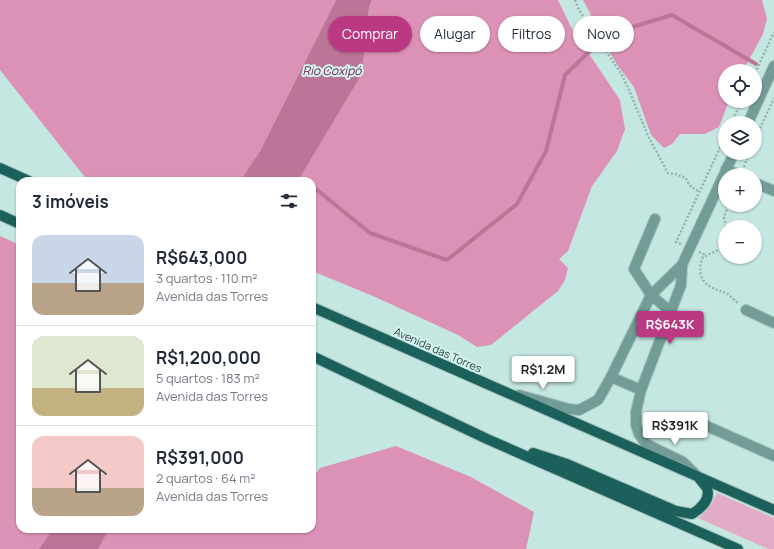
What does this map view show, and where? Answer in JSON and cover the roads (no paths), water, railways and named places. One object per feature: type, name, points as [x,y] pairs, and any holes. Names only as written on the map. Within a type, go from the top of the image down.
[{"type":"main road","points":[[0,168],[20,177]]},
{"type":"main road","points":[[0,215],[16,222]]},
{"type":"main road","name":"Avenida das Torres","points":[[316,309],[774,510]]},
{"type":"main road","points":[[316,358],[487,439],[738,549]]},
{"type":"main road","points":[[487,439],[567,464],[676,511],[692,514],[702,507],[708,496],[707,488],[699,478]]},
{"type":"street","points":[[751,116],[774,66]]},
{"type":"street","points":[[762,185],[774,191]]},
{"type":"street","points":[[496,389],[569,409],[579,410],[598,400],[611,377],[651,295],[682,264],[718,186]]},
{"type":"street","points":[[656,219],[634,269],[651,295],[671,312]]},
{"type":"street","points":[[682,264],[681,285],[641,390],[636,412],[636,425],[639,434],[646,444],[683,462],[699,478]]},
{"type":"street","points":[[746,310],[774,322]]},
{"type":"street","points":[[611,377],[641,390]]},
{"type":"street","points":[[691,419],[774,456]]},
{"type":"water","name":"Rio Coxipó","points":[[336,0],[372,0],[368,16],[328,16],[328,52],[364,52],[362,74],[300,177],[243,177],[260,151]]},
{"type":"water","points":[[50,533],[107,533],[98,549],[39,549]]},
{"type":"waterway","points":[[634,27],[672,15],[756,64]]},
{"type":"waterway","points":[[316,189],[370,233],[447,260],[517,204],[546,151],[565,75],[589,52]]}]
